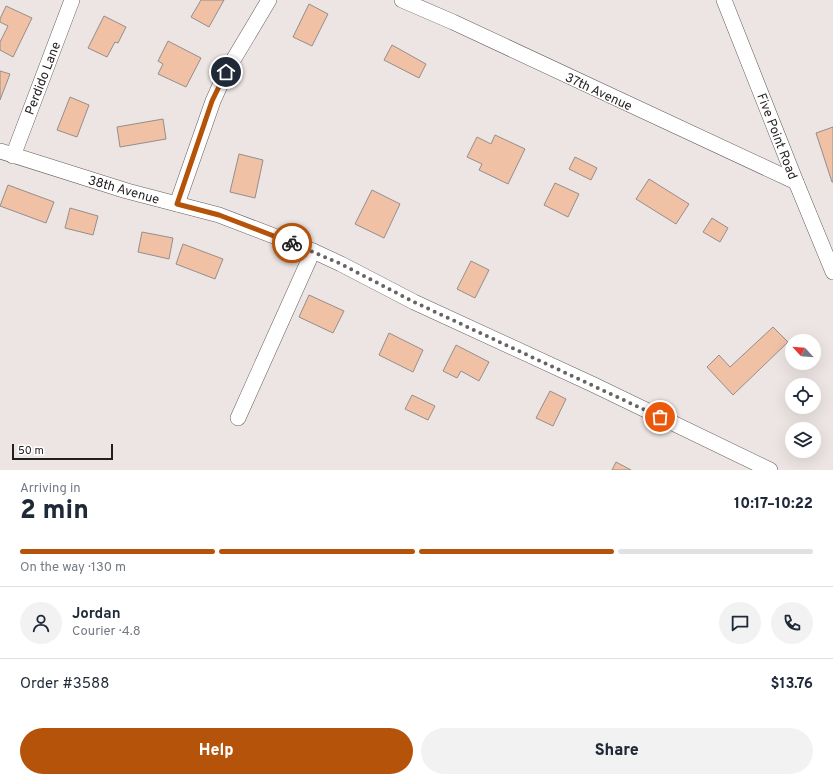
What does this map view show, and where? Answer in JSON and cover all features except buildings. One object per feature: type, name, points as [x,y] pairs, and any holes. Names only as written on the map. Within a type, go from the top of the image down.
[{"type":"street","name":"Perdido Lane","points":[[6,154],[72,0]]},
{"type":"street","points":[[177,204],[212,101],[226,72],[269,0]]},
{"type":"street","name":"37th Avenue","points":[[402,0],[453,22],[796,182]]},
{"type":"street","name":"Five Point Road","points":[[724,0],[833,272]]},
{"type":"street","name":"38th Avenue","points":[[6,154],[128,191],[219,215],[313,251],[414,302],[592,384],[770,470]]},
{"type":"street","points":[[238,418],[313,251]]},
{"type":"way so far","points":[[292,243],[341,264],[414,302],[660,417]]},
{"type":"route","points":[[226,72],[212,101],[177,204],[219,215],[292,243]]}]
